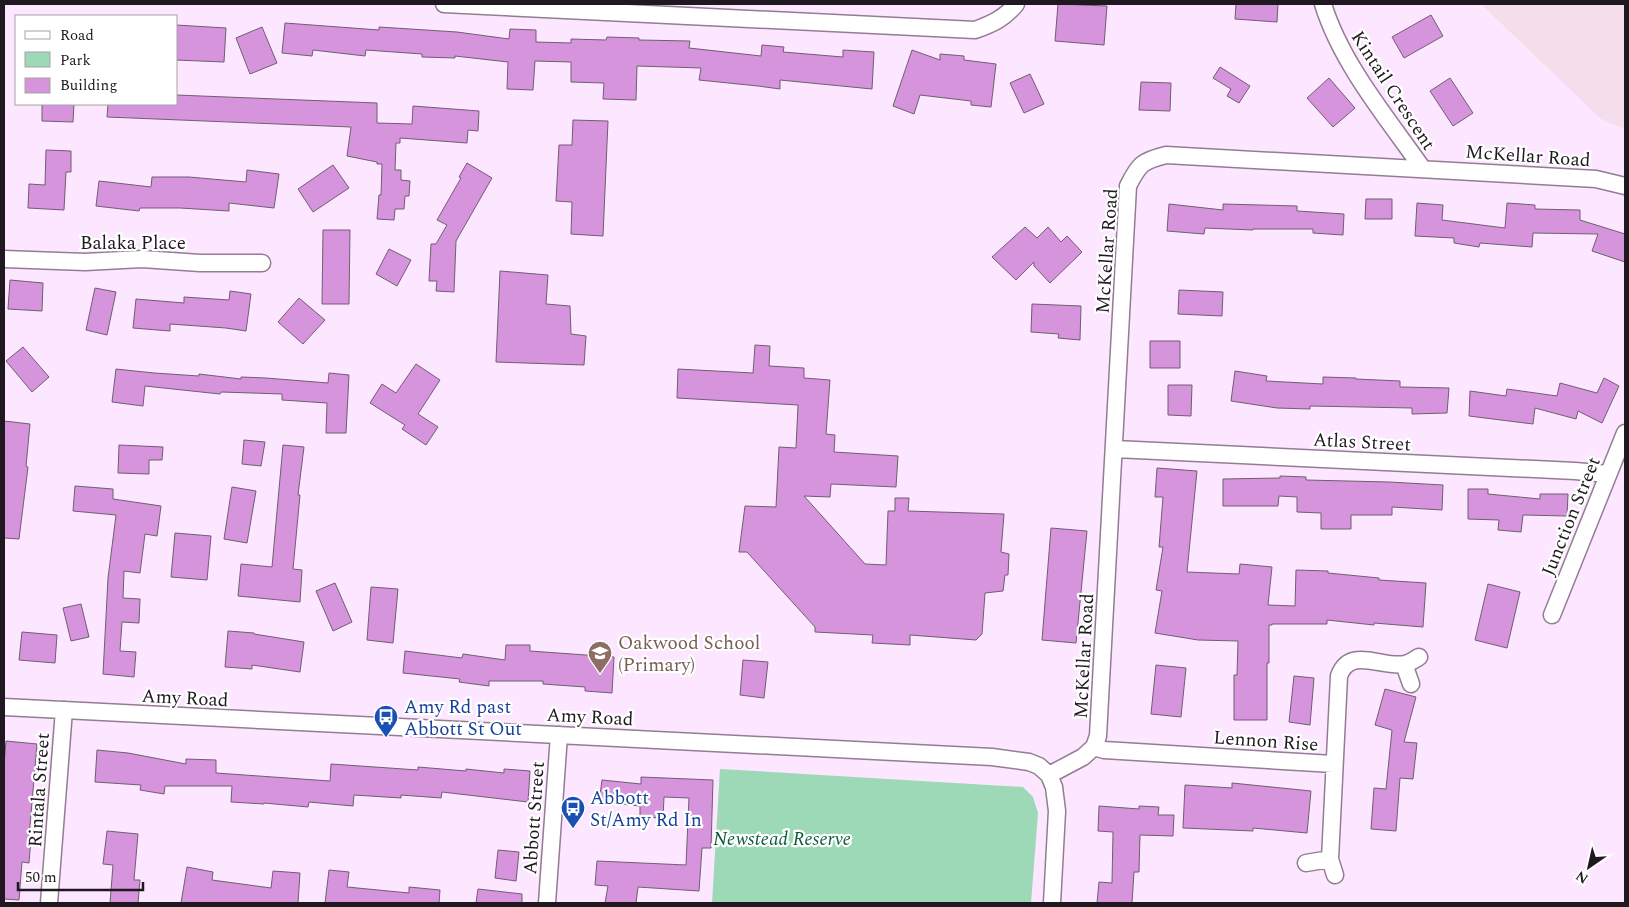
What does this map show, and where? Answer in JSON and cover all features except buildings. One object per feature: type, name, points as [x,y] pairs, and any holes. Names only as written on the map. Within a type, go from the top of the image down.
[{"type":"street","points":[[444,4],[975,30],[996,23],[1010,12],[1016,4]]},
{"type":"street","name":"Kintail Crescent","points":[[1323,4],[1329,25],[1344,54],[1423,169]]},
{"type":"street","name":"McKellar Road","points":[[1050,775],[1083,757],[1094,747],[1098,736],[1128,186],[1137,169],[1147,160],[1166,155],[1596,179],[1625,186]]},
{"type":"street","name":"Balaka Place","points":[[4,259],[85,262],[142,259],[200,263],[262,263]]},
{"type":"street","name":"Junction Street","points":[[1552,615],[1625,433]]},
{"type":"street","name":"Atlas Street","points":[[1114,449],[1608,474]]},
{"type":"street","name":"Lennon Rise","points":[[1094,747],[1114,750],[1333,764],[1339,676],[1342,667],[1348,662],[1359,660],[1412,661],[1411,684]]},
{"type":"street","name":"Amy Road","points":[[4,708],[1000,758],[1029,762],[1039,766],[1050,775]]},
{"type":"street","name":"Rintala Street","points":[[49,903],[64,710]]},
{"type":"street","name":"Abbott Street","points":[[547,903],[559,735]]},
{"type":"street","points":[[1333,764],[1330,859],[1335,875]]},
{"type":"street","points":[[1050,775],[1054,787],[1057,811],[1052,903]]},
{"type":"street","points":[[1306,864],[1330,859]]},
{"type":"shaded area","points":[[1481,4],[1625,4],[1625,129],[1601,119]]},
{"type":"green space","name":"Newstead Reserve","points":[[720,769],[1023,787],[1033,797],[1038,813],[1031,903],[712,903]]},
{"type":"place","name":"Oakwood School (Primary)","points":[[600,674]]},
{"type":"place","name":"Amy Rd past Abbott St Out","points":[[386,738]]},
{"type":"place","name":"Abbott St/Amy Rd In","points":[[573,829]]}]
